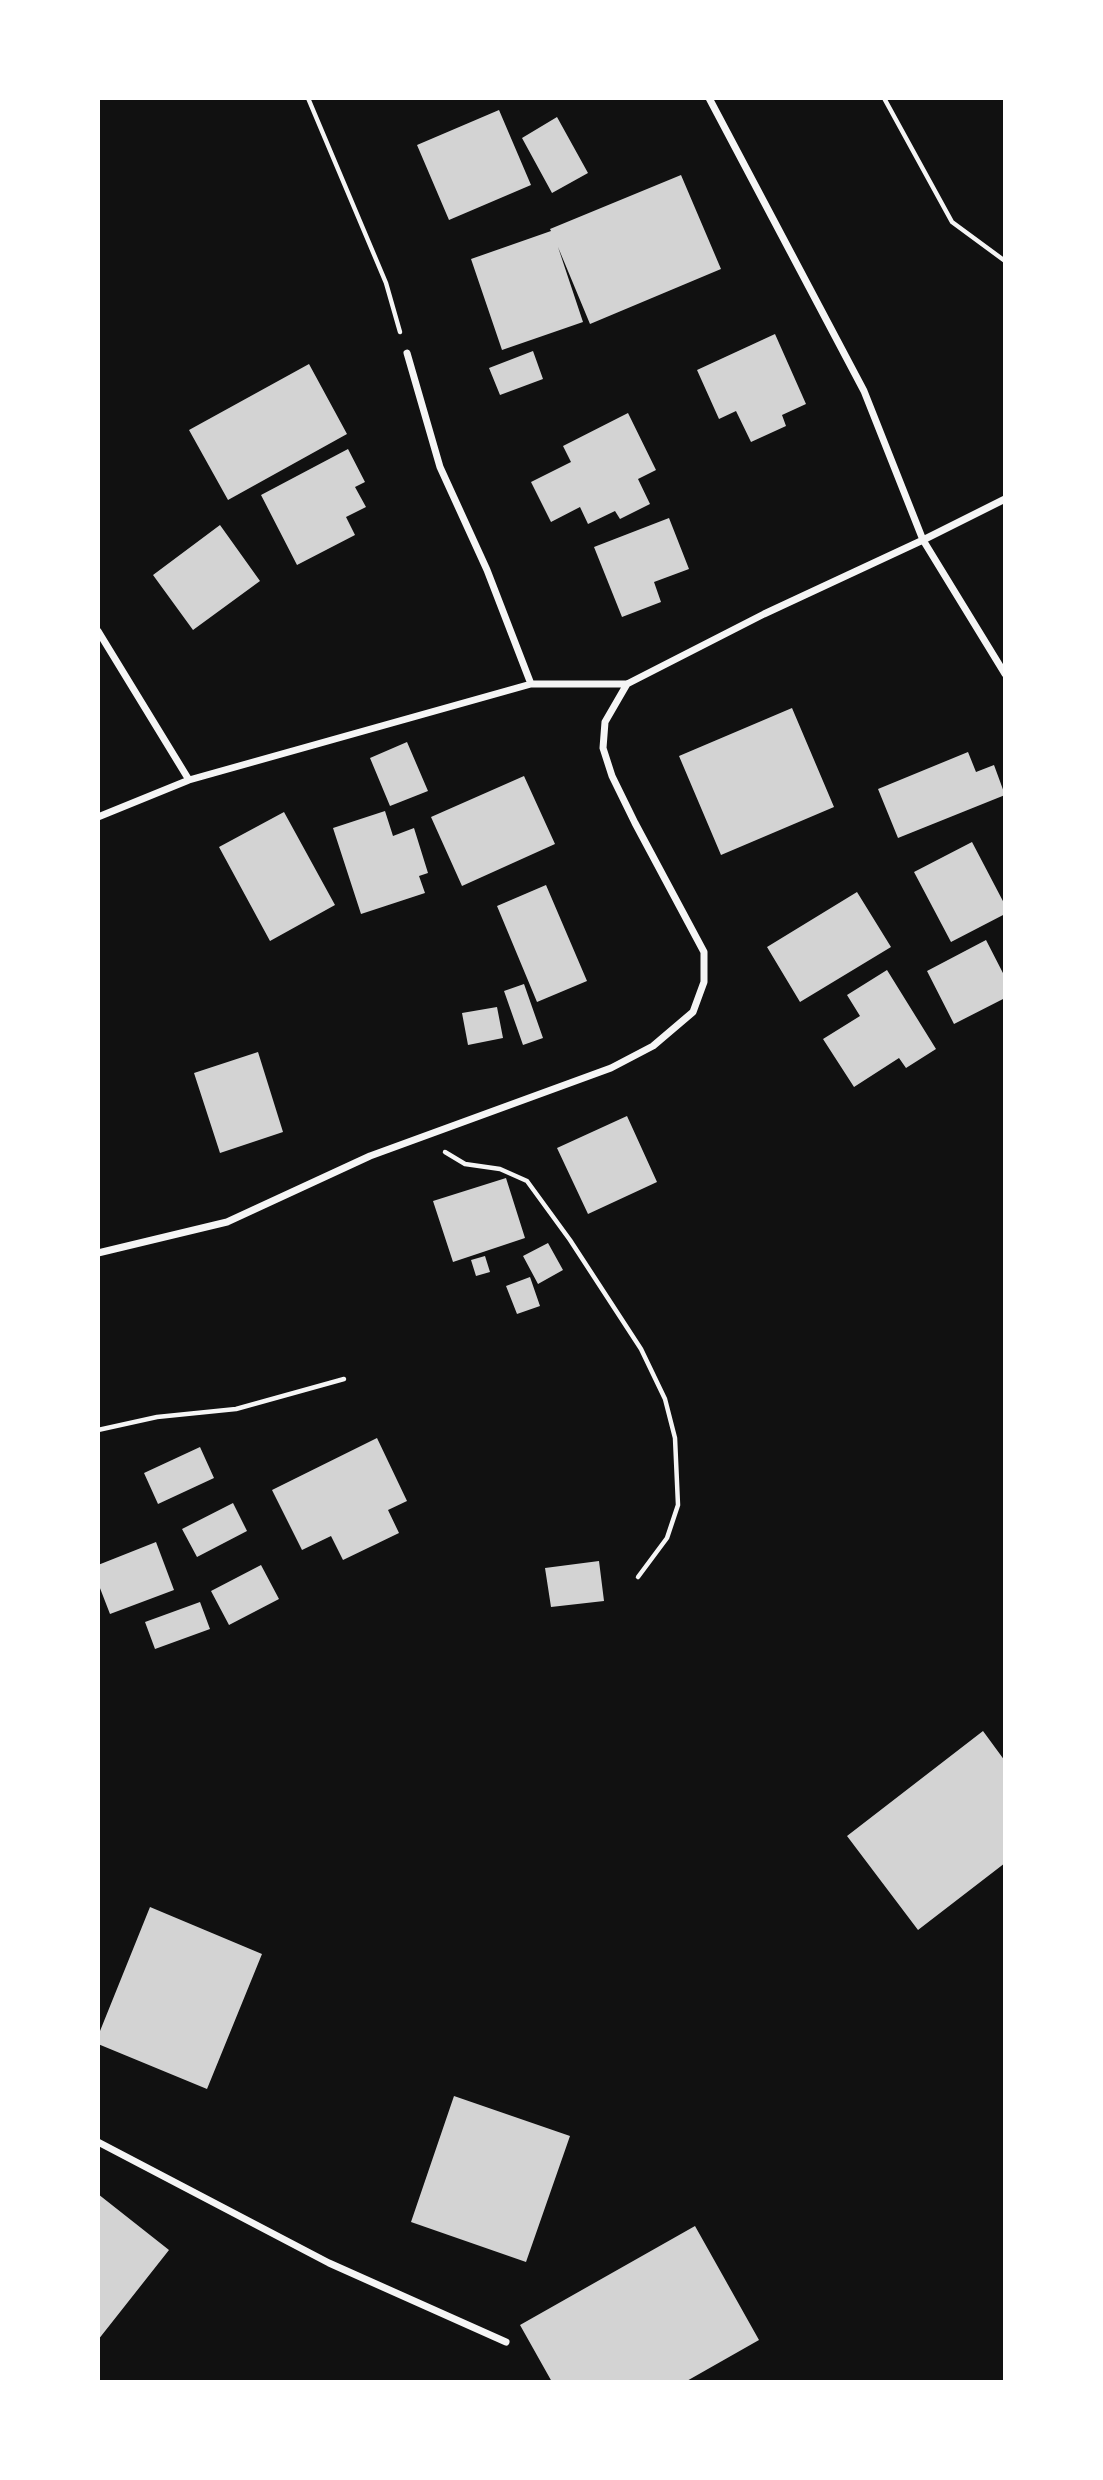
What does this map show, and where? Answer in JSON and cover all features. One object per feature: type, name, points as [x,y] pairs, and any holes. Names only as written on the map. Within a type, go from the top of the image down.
[{"type":"street","points":[[709,98],[864,391],[923,540],[1005,674]]},
{"type":"street","points":[[407,353],[440,467],[487,570],[531,684]]},
{"type":"street","points":[[98,817],[189,780],[531,684],[627,684],[764,614],[1005,499]]},
{"type":"street","points":[[98,631],[189,780]]},
{"type":"street","points":[[98,1253],[227,1222],[370,1156],[611,1068],[653,1046],[693,1012],[704,982],[704,952],[635,823],[612,776],[603,748],[605,722],[627,684]]},
{"type":"street","points":[[98,2142],[330,2263],[506,2342]]},
{"type":"path","points":[[309,98],[386,282],[407,353]]},
{"type":"path","points":[[884,98],[903,128],[936,196],[952,222],[1005,261]]},
{"type":"path","points":[[420,1137],[464,1164],[500,1169],[527,1181],[570,1240],[641,1349],[665,1399],[675,1438],[678,1505],[667,1538],[638,1577]]},
{"type":"path","points":[[98,1430],[157,1417],[236,1409],[344,1379]]},
{"type":"building","points":[[499,110],[531,185],[449,220],[417,145]]},
{"type":"building","points":[[557,117],[588,173],[552,193],[522,138]]},
{"type":"building","points":[[681,175],[721,269],[590,324],[558,247],[583,322],[502,350],[471,259],[551,231],[550,229]]},
{"type":"building","points":[[775,334],[806,404],[782,415],[786,426],[751,442],[736,411],[719,419],[697,370]]},
{"type":"building","points":[[533,351],[543,379],[500,395],[489,368]]},
{"type":"building","points":[[309,364],[347,434],[228,500],[189,430]]},
{"type":"building","points":[[628,413],[656,470],[638,479],[650,504],[620,519],[615,511],[588,524],[580,507],[551,522],[531,482],[571,462],[563,446]]},
{"type":"building","points":[[348,449],[365,482],[355,487],[366,507],[346,517],[355,535],[297,565],[261,495]]},
{"type":"building","points":[[669,518],[689,569],[654,582],[661,602],[622,617],[594,547]]},
{"type":"building","points":[[220,525],[260,581],[193,630],[153,575]]},
{"type":"building","points":[[792,708],[834,807],[721,855],[679,756]]},
{"type":"building","points":[[407,742],[428,791],[390,806],[370,758]]},
{"type":"building","points":[[968,752],[976,772],[994,765],[1005,795],[898,838],[878,789]]},
{"type":"building","points":[[524,776],[555,844],[462,886],[431,817]]},
{"type":"building","points":[[385,811],[393,836],[414,828],[428,873],[419,876],[425,893],[361,914],[333,828]]},
{"type":"building","points":[[284,812],[335,905],[270,941],[219,847]]},
{"type":"building","points":[[972,842],[1005,905],[1005,914],[951,942],[914,872]]},
{"type":"building","points":[[546,885],[587,981],[537,1002],[497,906]]},
{"type":"building","points":[[857,892],[891,947],[800,1002],[767,947]]},
{"type":"building","points":[[986,940],[1005,977],[1005,998],[954,1024],[927,971]]},
{"type":"building","points":[[887,970],[936,1049],[906,1068],[899,1058],[854,1087],[823,1039],[860,1016],[847,995]]},
{"type":"building","points":[[524,984],[543,1038],[523,1045],[504,991]]},
{"type":"building","points":[[497,1007],[503,1038],[468,1045],[462,1013]]},
{"type":"building","points":[[258,1052],[283,1132],[220,1153],[194,1073]]},
{"type":"building","points":[[627,1116],[657,1182],[588,1214],[557,1148]]},
{"type":"building","points":[[506,1178],[525,1238],[453,1262],[433,1201]]},
{"type":"building","points":[[548,1243],[563,1270],[538,1284],[523,1256]]},
{"type":"building","points":[[485,1256],[490,1272],[476,1276],[471,1260]]},
{"type":"building","points":[[530,1277],[540,1306],[517,1314],[506,1286]]},
{"type":"building","points":[[377,1438],[407,1501],[388,1510],[399,1533],[343,1560],[331,1536],[302,1550],[272,1490]]},
{"type":"building","points":[[200,1447],[214,1478],[158,1504],[144,1473]]},
{"type":"building","points":[[233,1503],[247,1531],[197,1557],[182,1529]]},
{"type":"building","points":[[156,1542],[174,1590],[110,1614],[98,1583],[98,1565]]},
{"type":"building","points":[[599,1561],[604,1601],[551,1607],[545,1568]]},
{"type":"building","points":[[261,1565],[279,1599],[229,1625],[211,1591]]},
{"type":"building","points":[[200,1602],[210,1629],[155,1649],[145,1622]]},
{"type":"building","points":[[983,1731],[1005,1761],[1005,1863],[918,1930],[847,1836]]},
{"type":"building","points":[[150,1907],[262,1954],[207,2089],[98,2044],[98,2036]]},
{"type":"building","points":[[454,2096],[570,2136],[526,2262],[411,2222]]},
{"type":"building","points":[[98,2194],[169,2250],[98,2340]]},
{"type":"building","points":[[695,2226],[759,2340],[685,2382],[552,2382],[520,2325]]}]
